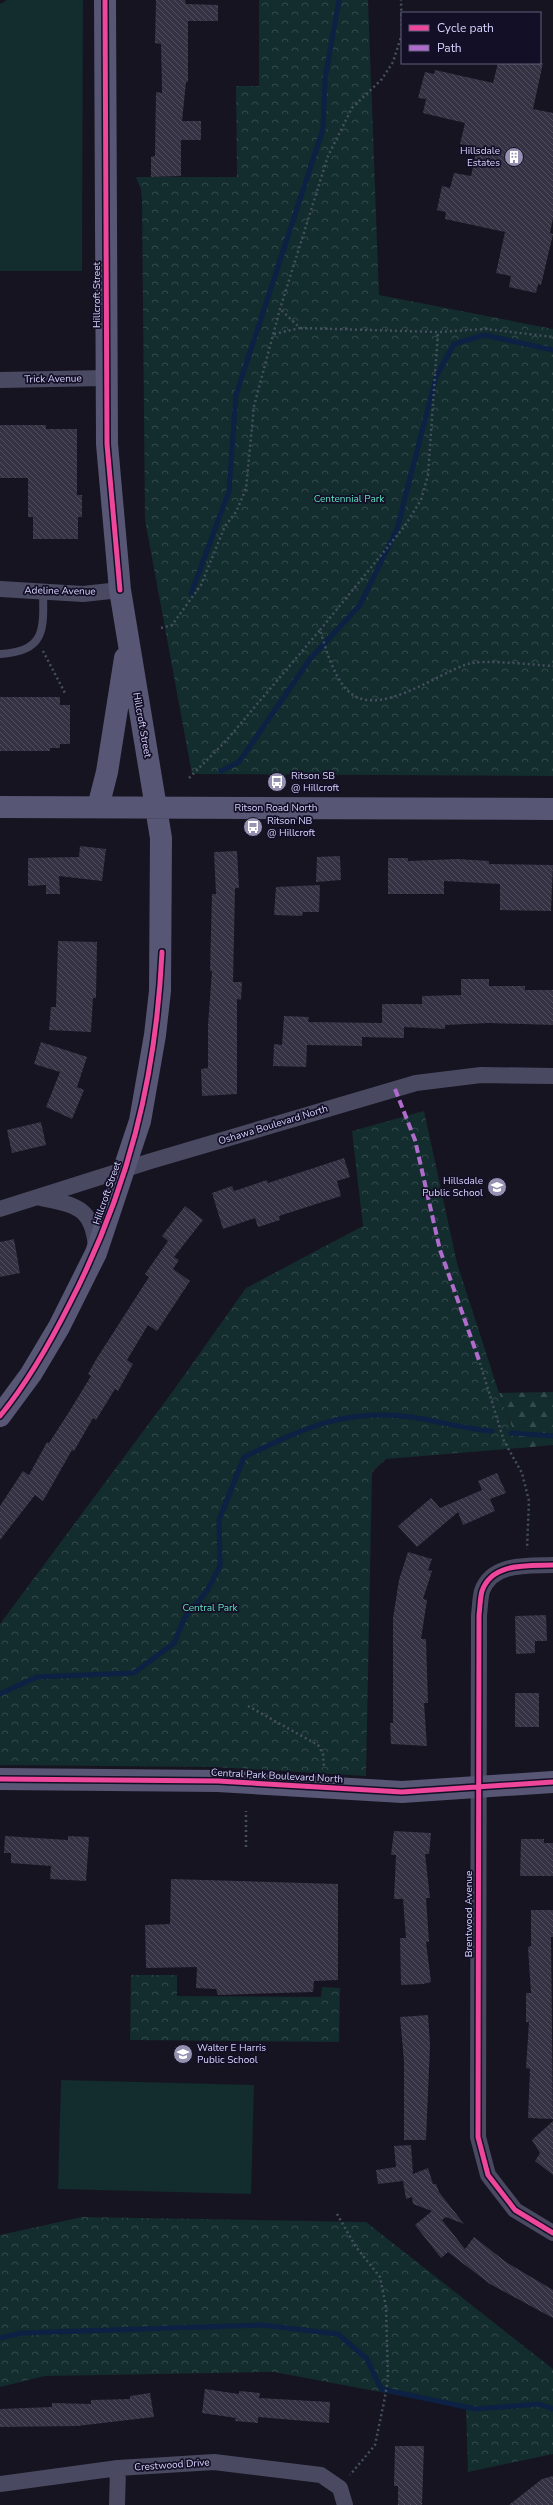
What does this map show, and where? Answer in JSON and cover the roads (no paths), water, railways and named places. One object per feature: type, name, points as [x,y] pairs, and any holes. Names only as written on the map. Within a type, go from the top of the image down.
[{"type":"street","name":"Hillcroft Street","points":[[0,1416],[31,1374],[59,1327],[96,1253],[140,1121],[148,1079],[160,990],[162,857],[156,808],[120,590],[107,444],[105,0]]},
{"type":"street","name":"Trick Avenue","points":[[0,380],[106,378]]},
{"type":"street","name":"Adeline Avenue","points":[[0,589],[83,594],[120,590]]},
{"type":"street","points":[[98,807],[108,764],[125,658],[127,629]]},
{"type":"street","name":"Ritson Road North","points":[[0,808],[553,809]]},
{"type":"street","name":"Oshawa Boulevard North","points":[[0,1209],[40,1198],[125,1169],[416,1083],[481,1075],[553,1076]]},
{"type":"street","points":[[40,1198],[70,1203],[82,1210],[94,1231],[96,1253]]},
{"type":"street","name":"Brentwood Avenue","points":[[553,1565],[527,1566],[499,1571],[489,1580],[482,1591],[479,1616],[478,1786],[478,2137],[488,2175],[515,2210],[553,2233]]},
{"type":"street","name":"Central Park Boulevard North","points":[[0,1778],[218,1781],[402,1792],[553,1782]]},
{"type":"street","name":"Crestwood Drive","points":[[0,2484],[118,2468],[214,2462],[321,2475],[340,2488],[345,2505]]},
{"type":"street","points":[[118,2468],[118,2505]]},
{"type":"lane","points":[[0,654],[26,650],[37,639],[44,623],[44,592]]},
{"type":"waterway","points":[[191,594],[229,491],[236,395],[323,129],[325,79],[339,0]]},
{"type":"waterway","points":[[221,771],[239,762],[310,659],[360,605],[397,529],[436,377],[454,344],[484,335],[553,350]]},
{"type":"waterway","points":[[0,1694],[37,1677],[134,1673],[174,1643],[185,1617],[207,1591],[220,1566],[219,1520],[244,1457],[305,1430],[344,1418],[387,1415],[411,1417],[472,1429],[492,1431]]},
{"type":"waterway","points":[[511,1433],[553,1436]]},
{"type":"waterway","points":[[0,2338],[22,2333],[262,2325],[338,2334],[367,2359],[381,2389],[475,2409],[539,2404],[553,2409]]},
{"type":"place","name":"Hillsdale Estates","points":[[514,157]]},
{"type":"place","name":"Ritson SB @ Hillcroft","points":[[277,782]]},
{"type":"place","name":"Ritson NB @ Hillcroft","points":[[253,827]]},
{"type":"place","name":"Hillsdale Public School","points":[[497,1187]]},
{"type":"place","name":"Walter E Harris Public School","points":[[183,2054]]},
{"type":"park label","name":"Centennial Park","points":[[349,499]]},
{"type":"park label","name":"Central Park","points":[[210,1608]]}]
